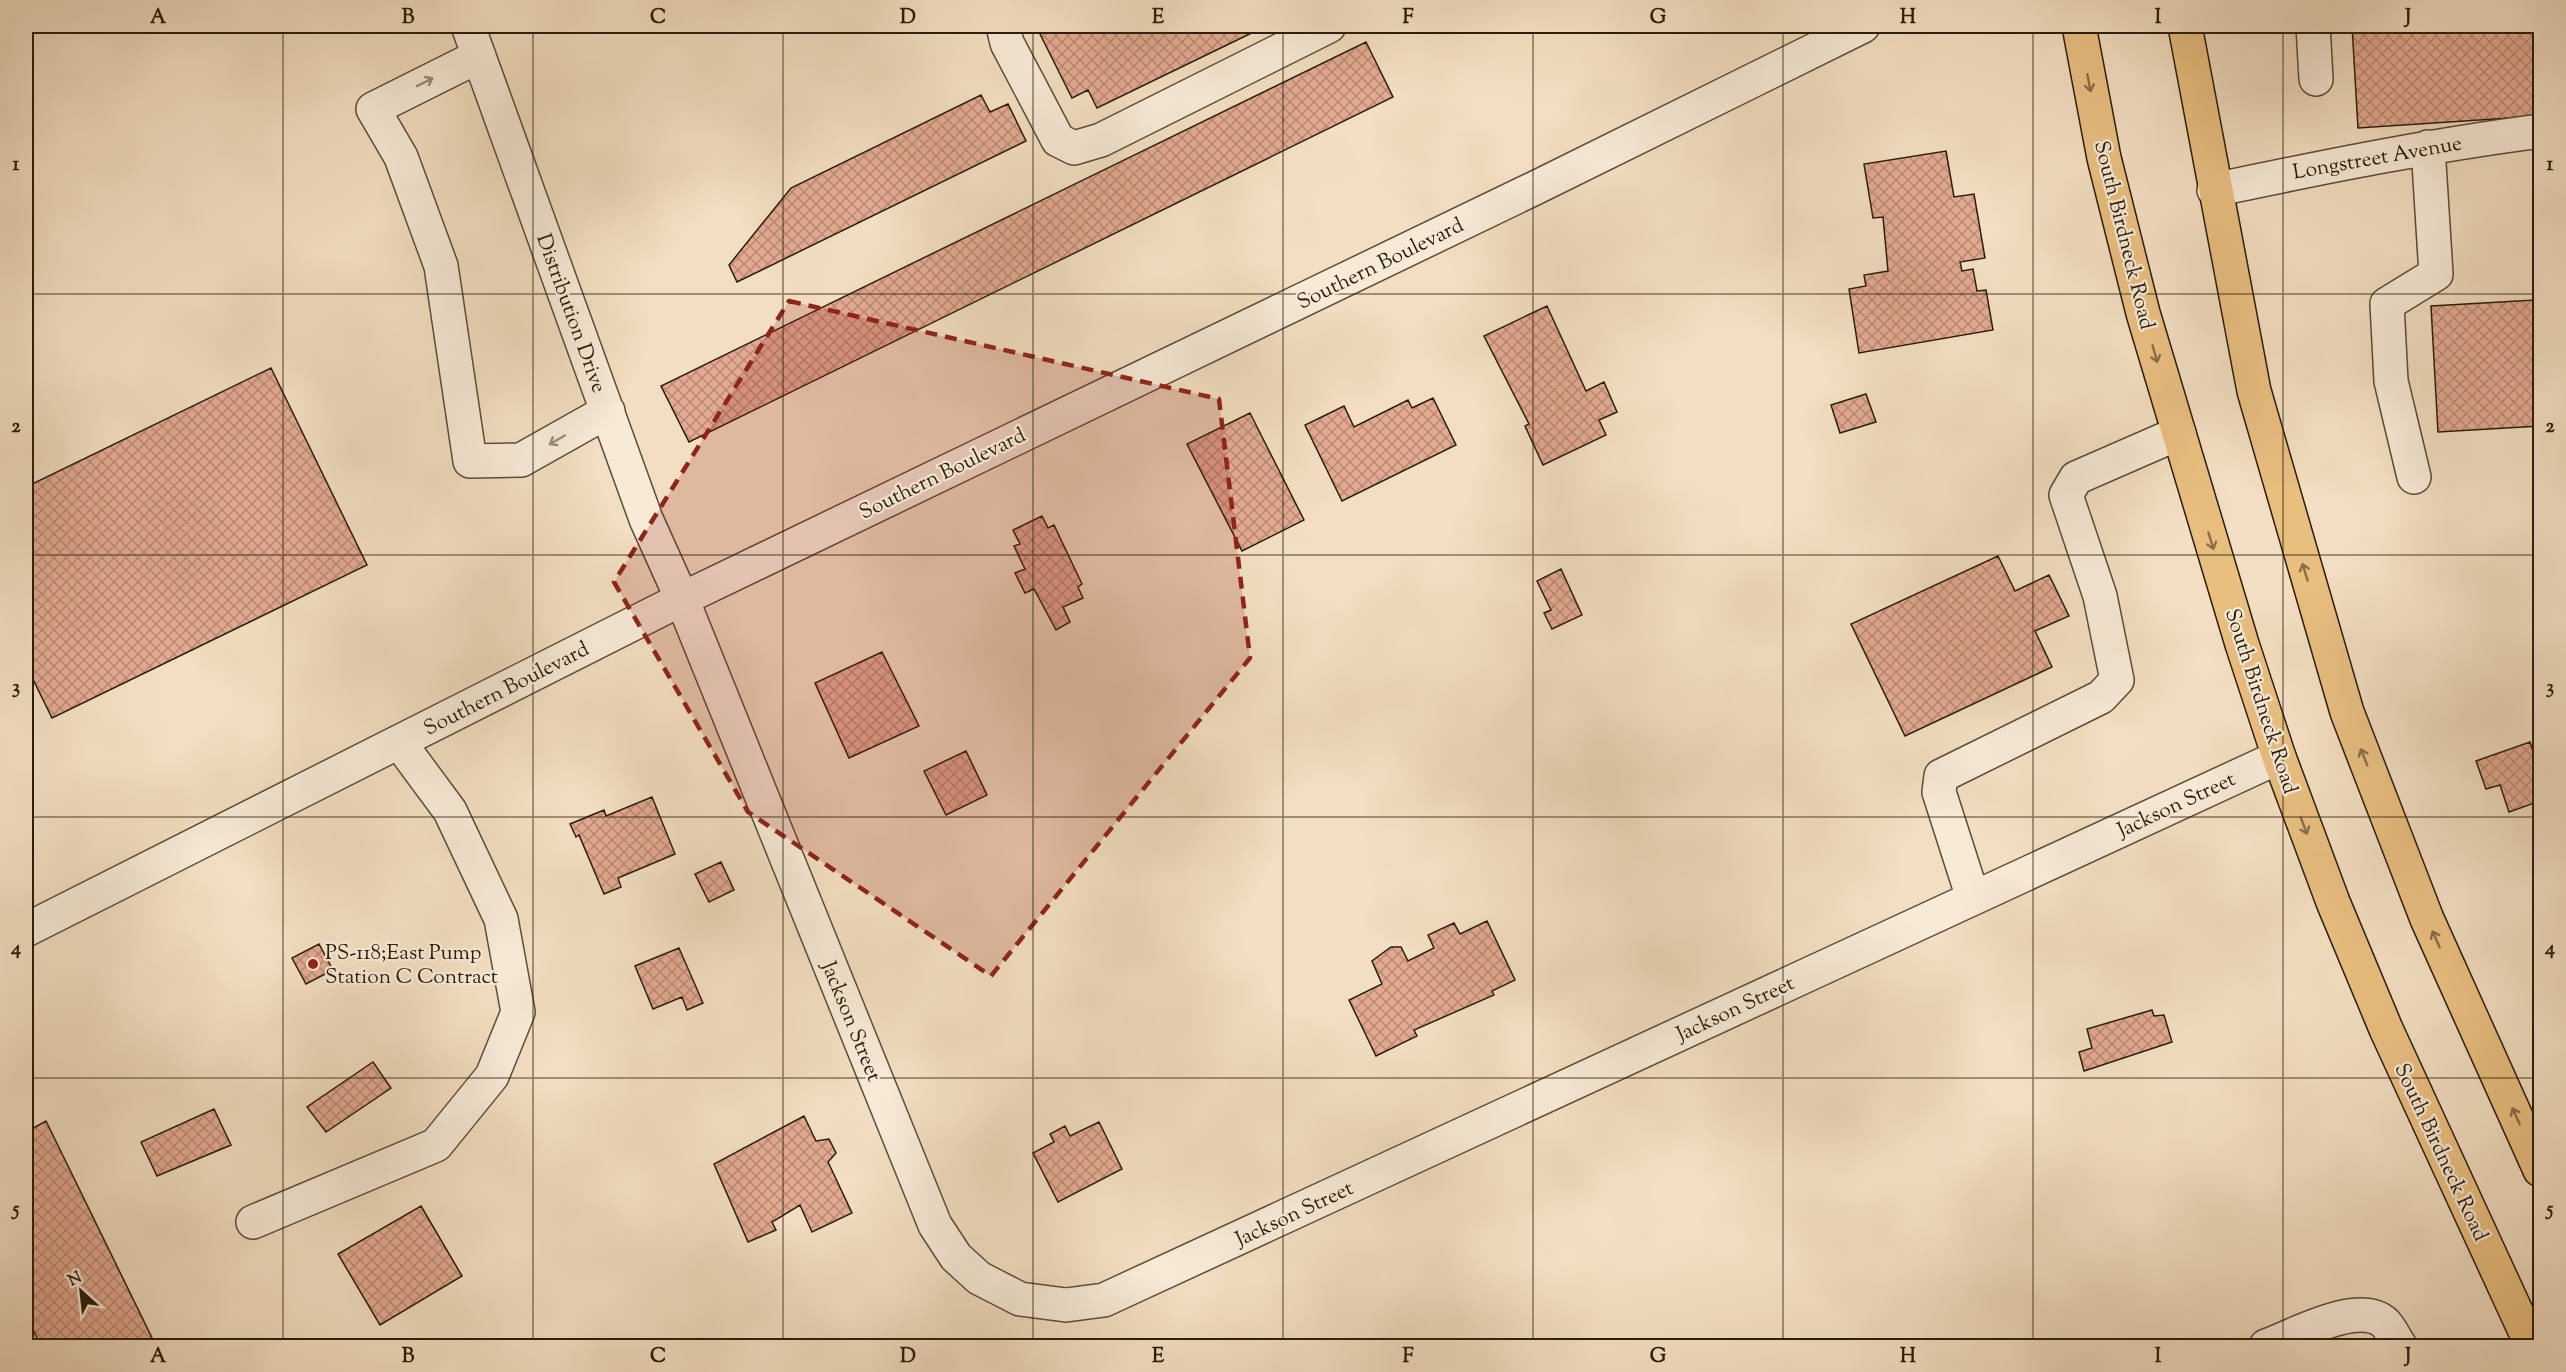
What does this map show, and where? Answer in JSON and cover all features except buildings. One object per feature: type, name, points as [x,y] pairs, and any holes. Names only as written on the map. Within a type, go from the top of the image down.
[{"type":"main road","name":"South Birdneck Road","points":[[2079,26],[2104,158],[2143,313],[2241,644],[2279,757],[2333,902],[2386,1029],[2532,1347]]},
{"type":"main road","points":[[2185,26],[2214,190],[2254,391],[2347,712],[2427,919],[2541,1170]]},
{"type":"street","name":"Distribution Drive","points":[[468,26],[646,519],[682,599]]},
{"type":"street","points":[[1003,26],[1007,43],[1058,140],[1074,148],[1101,140],[1329,26]]},
{"type":"street","name":"Southern Boulevard","points":[[26,930],[682,599],[1524,193],[1863,26]]},
{"type":"street","points":[[2313,26],[2316,79]]},
{"type":"street","points":[[479,56],[373,109],[401,157],[441,266],[470,461],[521,460],[608,411]]},
{"type":"street","name":"Longstreet Avenue","points":[[2214,190],[2428,147],[2541,131]]},
{"type":"street","points":[[2414,477],[2391,381],[2387,304],[2436,274],[2428,147]]},
{"type":"street","points":[[1973,898],[1938,792],[1941,776],[2101,697],[2117,680],[2100,596],[2066,495],[2076,478],[2179,433]]},
{"type":"street","name":"Jackson Street","points":[[682,599],[935,1225],[956,1257],[979,1278],[1020,1299],[1066,1305],[1104,1300],[2279,757]]},
{"type":"street","points":[[252,1222],[436,1145],[492,1076],[518,1012],[501,919],[450,811],[399,742]]},
{"type":"street","points":[[2266,1347],[2350,1314],[2371,1316],[2384,1322],[2400,1347]]},
{"type":"highlighted area","points":[[789,301],[1219,399],[1250,658],[991,976],[748,812],[614,582]]},
{"type":"place","name":"PS-118;East Pump Station C Contract","points":[[313,964]]}]
